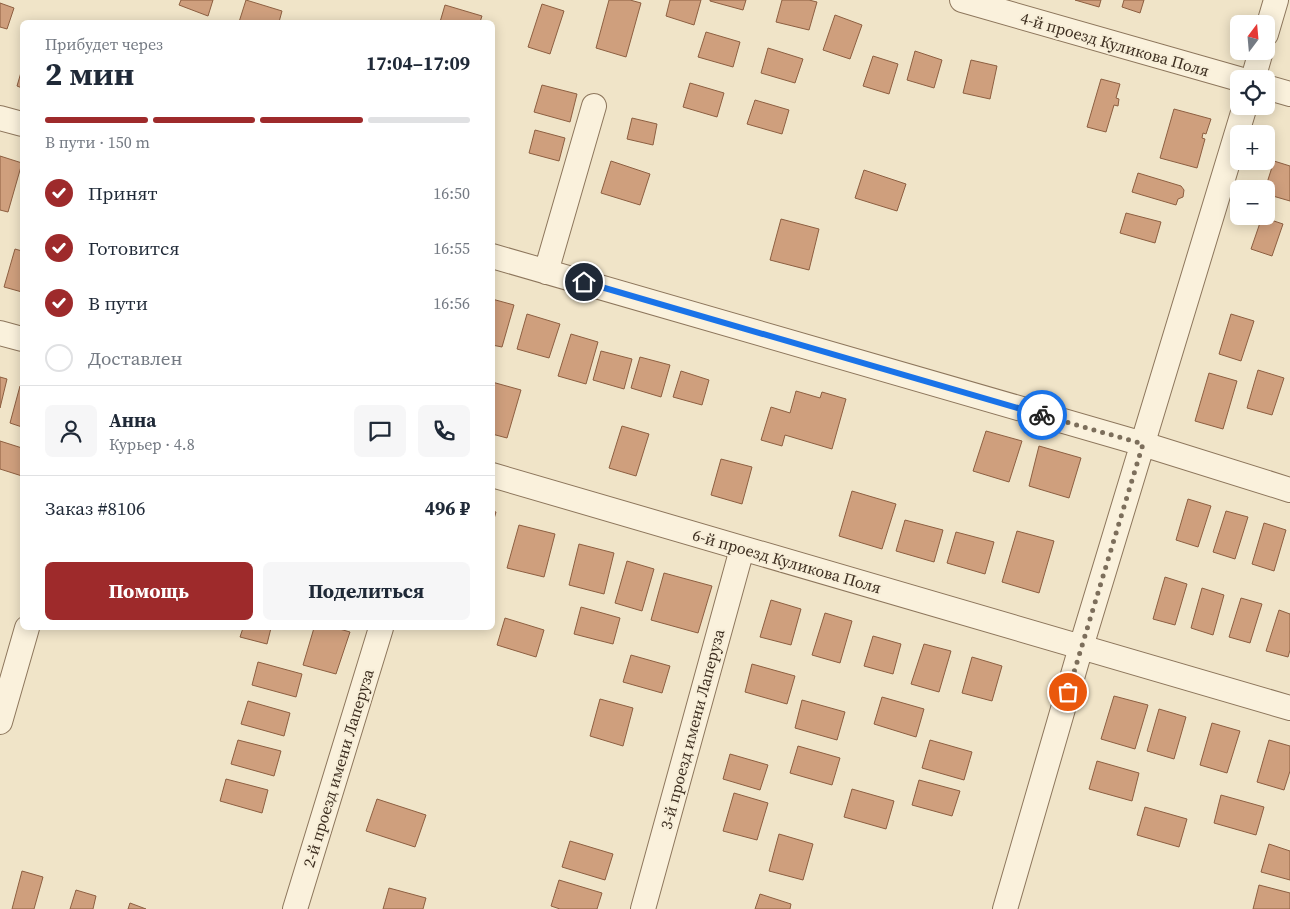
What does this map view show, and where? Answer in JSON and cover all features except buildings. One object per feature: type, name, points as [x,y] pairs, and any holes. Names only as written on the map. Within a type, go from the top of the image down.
[{"type":"street","name":"4-й проезд Куликова Поля","points":[[962,0],[1230,77]]},
{"type":"street","points":[[1272,15],[1276,0]]},
{"type":"street","points":[[1275,90],[1290,94]]},
{"type":"street","points":[[546,272],[594,106]]},
{"type":"street","points":[[1005,909],[1081,647],[1242,115]]},
{"type":"street","points":[[0,118],[20,123]]},
{"type":"street","points":[[495,257],[1143,444],[1290,490]]},
{"type":"street","points":[[0,333],[20,338]]},
{"type":"street","name":"6-й проезд Куликова Поля","points":[[495,476],[1290,708]]},
{"type":"street","name":"3-й проезд имени Лаперуза","points":[[642,909],[742,549]]},
{"type":"street","points":[[0,722],[26,630]]},
{"type":"street","name":"2-й проезд имени Лаперуза","points":[[295,909],[380,630]]},
{"type":"way so far","points":[[1042,415],[1143,444],[1068,692]]},
{"type":"route","points":[[584,282],[1042,415]]}]
